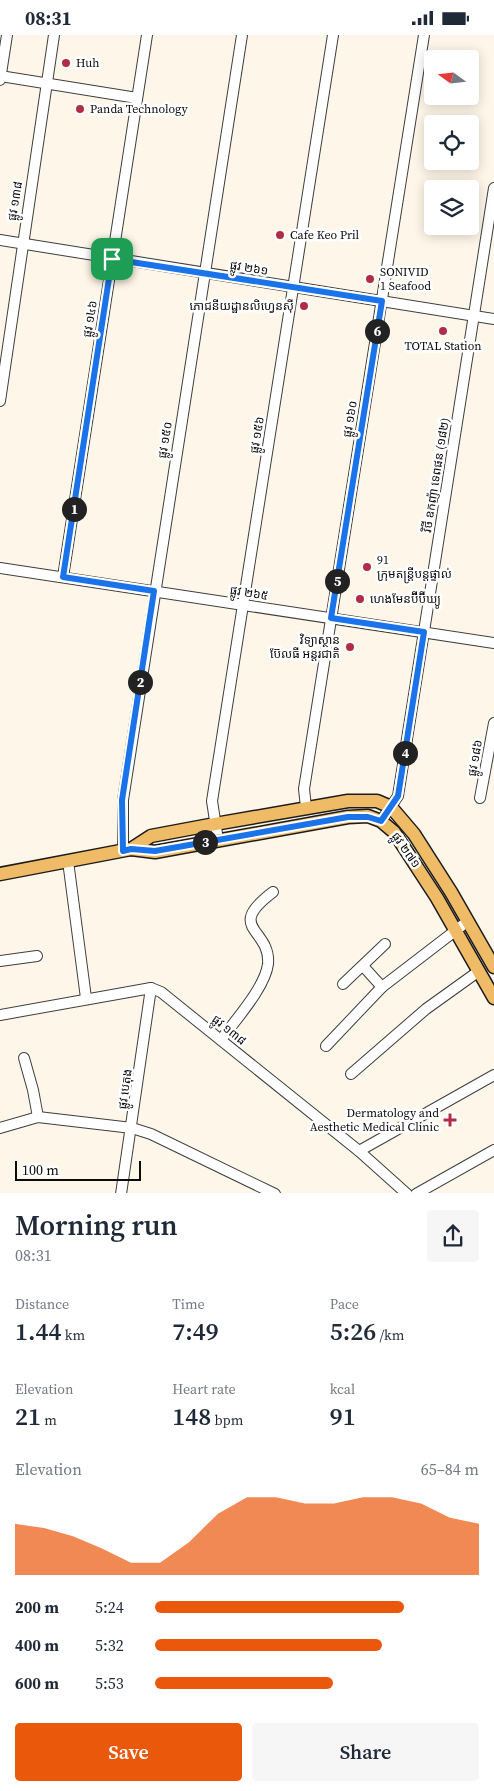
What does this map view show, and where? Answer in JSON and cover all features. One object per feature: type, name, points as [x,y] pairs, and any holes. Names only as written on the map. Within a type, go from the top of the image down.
[{"type":"main road","name":"ផ្លូវ ២៧១","points":[[127,850],[152,837],[215,824],[306,807],[368,799],[378,801],[391,807],[414,834],[494,967]]},
{"type":"main road","name":"ផ្លូវ ២៧១","points":[[0,874],[127,850],[155,851],[348,817],[368,817],[381,821],[394,832],[455,929],[494,998]]},
{"type":"street","points":[[0,80],[7,35]]},
{"type":"street","name":"ផ្លូវ ១៣៨","points":[[0,401],[54,35]]},
{"type":"street","name":"ផ្លូវ ១៤៦","points":[[63,577],[147,35]]},
{"type":"street","name":"ផ្លូវ ១៥០","points":[[127,850],[122,800],[242,35]]},
{"type":"street","name":"ផ្លូវ ១៥៦","points":[[218,840],[212,801],[333,35]]},
{"type":"street","name":"ផ្លូវ ១៦០","points":[[306,807],[304,789],[424,35]]},
{"type":"street","points":[[0,76],[137,98]]},
{"type":"street","name":"វិថី ឧកញ៉ា ទេពផន (១៨២)","points":[[381,821],[398,796],[494,188]]},
{"type":"street","name":"ផ្លូវ ២៦១","points":[[0,241],[494,319]]},
{"type":"street","name":"ផ្លូវ ២៦៥","points":[[0,568],[494,643]]},
{"type":"street","name":"ផ្លូវ ១៨៦","points":[[480,799],[494,723]]},
{"type":"street","points":[[68,861],[86,998]]},
{"type":"street","points":[[221,1040],[264,978],[268,964],[267,951],[252,928],[250,917],[256,905],[273,892]]},
{"type":"street","points":[[326,1045],[382,987],[455,929],[468,921]]},
{"type":"street","points":[[343,985],[385,944]]},
{"type":"street","points":[[0,961],[37,956]]},
{"type":"street","points":[[364,965],[382,987]]},
{"type":"street","points":[[351,1074],[426,1009],[479,971]]},
{"type":"street","points":[[0,1015],[86,998],[151,988]]},
{"type":"street","name":"ផ្លូវ ១៣៨","points":[[151,988],[161,992],[221,1040],[359,1151],[407,1193]]},
{"type":"street","name":"ផ្លូវ បេតុង","points":[[121,1193],[151,988]]},
{"type":"street","points":[[24,1058],[34,1091],[38,1117]]},
{"type":"street","points":[[359,1151],[494,1075]]},
{"type":"street","points":[[0,1128],[38,1117],[132,1128],[151,1134],[275,1193]]},
{"type":"street","points":[[416,1193],[494,1151]]},
{"type":"place","name":"Huh","points":[[66,63]]},
{"type":"place","name":"Panda Technology","points":[[80,109]]},
{"type":"place","name":"Cafe Keo Pril","points":[[280,235]]},
{"type":"place","name":"SONIVID 1 Seafood","points":[[370,279]]},
{"type":"place","name":"ភោជនីយដ្ឋានលិហ្វេនសុី","points":[[304,306]]},
{"type":"place","name":"TOTAL Station","points":[[443,331]]},
{"type":"place","name":"91 ក្រុមតន្រ្តីបន្តផ្ទាល់","points":[[367,567]]},
{"type":"place","name":"ហេងមែនប៊ីប៊ីឃ្យូ","points":[[360,599]]},
{"type":"place","name":"វិទ្យាស្ថាន ប៊ែលធី អន្ដរជាតិ","points":[[350,647]]},
{"type":"place","name":"Dermatology and Aesthetic Medical Clinic","points":[[450,1120]]},
{"type":"route","points":[[112,259],[382,301],[331,618],[424,632],[398,796],[381,821],[368,817],[348,817],[155,851],[131,849],[123,851],[122,800],[154,591],[63,577],[112,259]]}]
